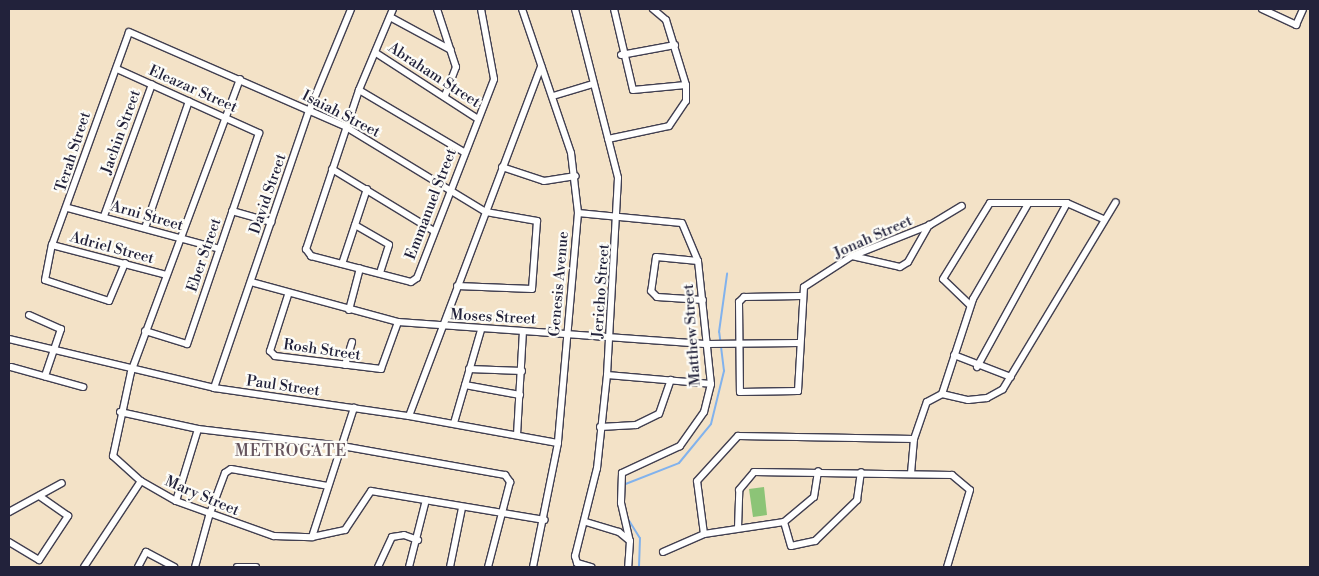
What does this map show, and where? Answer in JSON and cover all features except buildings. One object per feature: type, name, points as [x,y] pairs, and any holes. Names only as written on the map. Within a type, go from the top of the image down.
[{"type":"street","name":"David Street","points":[[214,388],[309,111],[351,9]]},
{"type":"street","name":"Emmanuel Street","points":[[393,9],[359,90],[306,249],[310,256],[415,281],[494,79],[494,65],[481,9]]},
{"type":"street","points":[[437,9],[456,67],[445,96]]},
{"type":"street","name":"Genesis Avenue","points":[[522,9],[553,96],[576,176],[578,213],[558,443],[545,520],[533,567]]},
{"type":"street","name":"Jericho Street","points":[[574,9],[618,178],[618,218],[607,375],[586,522],[575,556],[576,563],[591,567]]},
{"type":"street","points":[[614,9],[622,55],[633,90],[686,84]]},
{"type":"street","points":[[608,139],[669,126],[686,101],[686,84],[675,45],[666,20],[653,9]]},
{"type":"street","points":[[1262,9],[1296,25],[1303,9]]},
{"type":"street","points":[[390,17],[452,50]]},
{"type":"street","name":"Isaiah Street","points":[[129,32],[346,127],[486,212],[537,220],[532,288],[457,286]]},
{"type":"street","name":"Terah Street","points":[[125,263],[109,301],[45,280],[52,245],[68,208],[129,32]]},
{"type":"street","points":[[622,55],[675,45]]},
{"type":"street","name":"Abraham Street","points":[[376,53],[478,119]]},
{"type":"street","points":[[409,416],[541,66]]},
{"type":"street","name":"Eleazar Street","points":[[117,69],[225,116],[259,133]]},
{"type":"street","name":"Mary Street","points":[[240,79],[131,372],[120,412],[113,456],[141,481],[176,501],[209,516],[274,536],[312,537],[352,525],[371,491],[504,516],[545,520]]},
{"type":"street","name":"Jachin Street","points":[[104,216],[152,84]]},
{"type":"street","points":[[553,96],[593,84]]},
{"type":"street","points":[[359,90],[464,152]]},
{"type":"street","points":[[145,228],[189,101]]},
{"type":"street","name":"Eber Street","points":[[146,331],[187,344],[259,133]]},
{"type":"street","points":[[502,167],[544,181],[576,176]]},
{"type":"street","points":[[332,169],[434,231]]},
{"type":"street","points":[[342,264],[367,189]]},
{"type":"street","points":[[910,473],[914,439],[927,402],[942,394],[968,400],[987,398],[1003,389],[1103,219],[1116,202]]},
{"type":"street","points":[[970,305],[945,283],[944,275],[990,203],[1067,203],[1103,219]]},
{"type":"street","points":[[977,367],[1067,203]]},
{"type":"street","points":[[942,394],[970,305],[1028,204]]},
{"type":"street","name":"Jonah Street","points":[[801,296],[804,287],[852,256],[930,225],[962,206]]},
{"type":"street","name":"Arni Street","points":[[68,208],[220,248]]},
{"type":"street","points":[[232,211],[271,222]]},
{"type":"street","name":"Matthew Street","points":[[578,213],[618,218],[682,222],[698,261],[702,300],[711,344],[711,384],[704,412],[680,446],[622,473],[621,503],[630,541],[628,567]]},
{"type":"street","points":[[355,225],[390,245],[380,273]]},
{"type":"street","points":[[852,256],[900,267],[908,262],[930,225]]},
{"type":"street","name":"Adriel Street","points":[[52,245],[166,275]]},
{"type":"street","points":[[698,261],[656,257],[651,291],[657,297],[702,300]]},
{"type":"street","points":[[349,310],[360,268]]},
{"type":"street","name":"Moses Street","points":[[251,282],[288,295],[398,322],[481,330],[568,332],[711,344],[737,342],[799,343]]},
{"type":"street","name":"Rosh Street","points":[[288,295],[272,354],[381,369],[398,322]]},
{"type":"street","points":[[801,296],[798,391],[745,393],[738,387],[737,342],[741,298],[801,296]]},
{"type":"street","points":[[29,315],[59,326],[45,376]]},
{"type":"street","points":[[454,423],[481,330]]},
{"type":"street","points":[[517,435],[523,332]]},
{"type":"street","name":"Paul Street","points":[[9,339],[131,372],[214,388],[454,423],[558,443]]},
{"type":"street","points":[[345,365],[352,342]]},
{"type":"street","points":[[954,355],[977,367],[1011,377]]},
{"type":"street","points":[[11,367],[84,387]]},
{"type":"street","points":[[469,369],[522,371]]},
{"type":"street","points":[[607,375],[711,384]]},
{"type":"street","points":[[600,427],[636,425],[658,414],[671,380]]},
{"type":"street","points":[[465,385],[520,395]]},
{"type":"street","points":[[312,537],[354,408]]},
{"type":"street","points":[[120,412],[198,429],[342,446],[505,475],[510,482],[504,516],[488,567]]},
{"type":"street","points":[[176,501],[198,429]]},
{"type":"street","points":[[704,534],[697,481],[738,436],[914,439]]},
{"type":"street","points":[[194,567],[209,516],[225,473],[231,469],[328,486]]},
{"type":"street","points":[[738,528],[739,490],[754,472],[818,471],[952,475],[970,490],[947,567]]},
{"type":"street","points":[[662,552],[704,534],[784,522],[814,497],[818,471]]},
{"type":"street","points":[[784,522],[791,546],[815,541],[857,500],[860,472]]},
{"type":"street","points":[[84,567],[141,481]]},
{"type":"street","points":[[9,512],[62,483]]},
{"type":"street","points":[[9,542],[39,560],[68,516],[39,496]]},
{"type":"street","points":[[410,567],[418,540],[426,500]]},
{"type":"street","points":[[450,567],[462,508]]},
{"type":"street","points":[[586,522],[619,532],[630,541]]},
{"type":"street","points":[[378,567],[396,534],[418,540]]},
{"type":"street","points":[[138,567],[146,552],[174,567]]},
{"type":"street","points":[[236,567],[256,567]]},
{"type":"green space","points":[[764,487],[767,515],[753,517],[749,489]]},
{"type":"waterway","points":[[623,485],[679,463],[711,424],[724,371],[719,332],[727,274]]},
{"type":"waterway","points":[[628,519],[640,538],[639,567]]},
{"type":"district","name":"METROGATE","points":[[291,451]]}]
